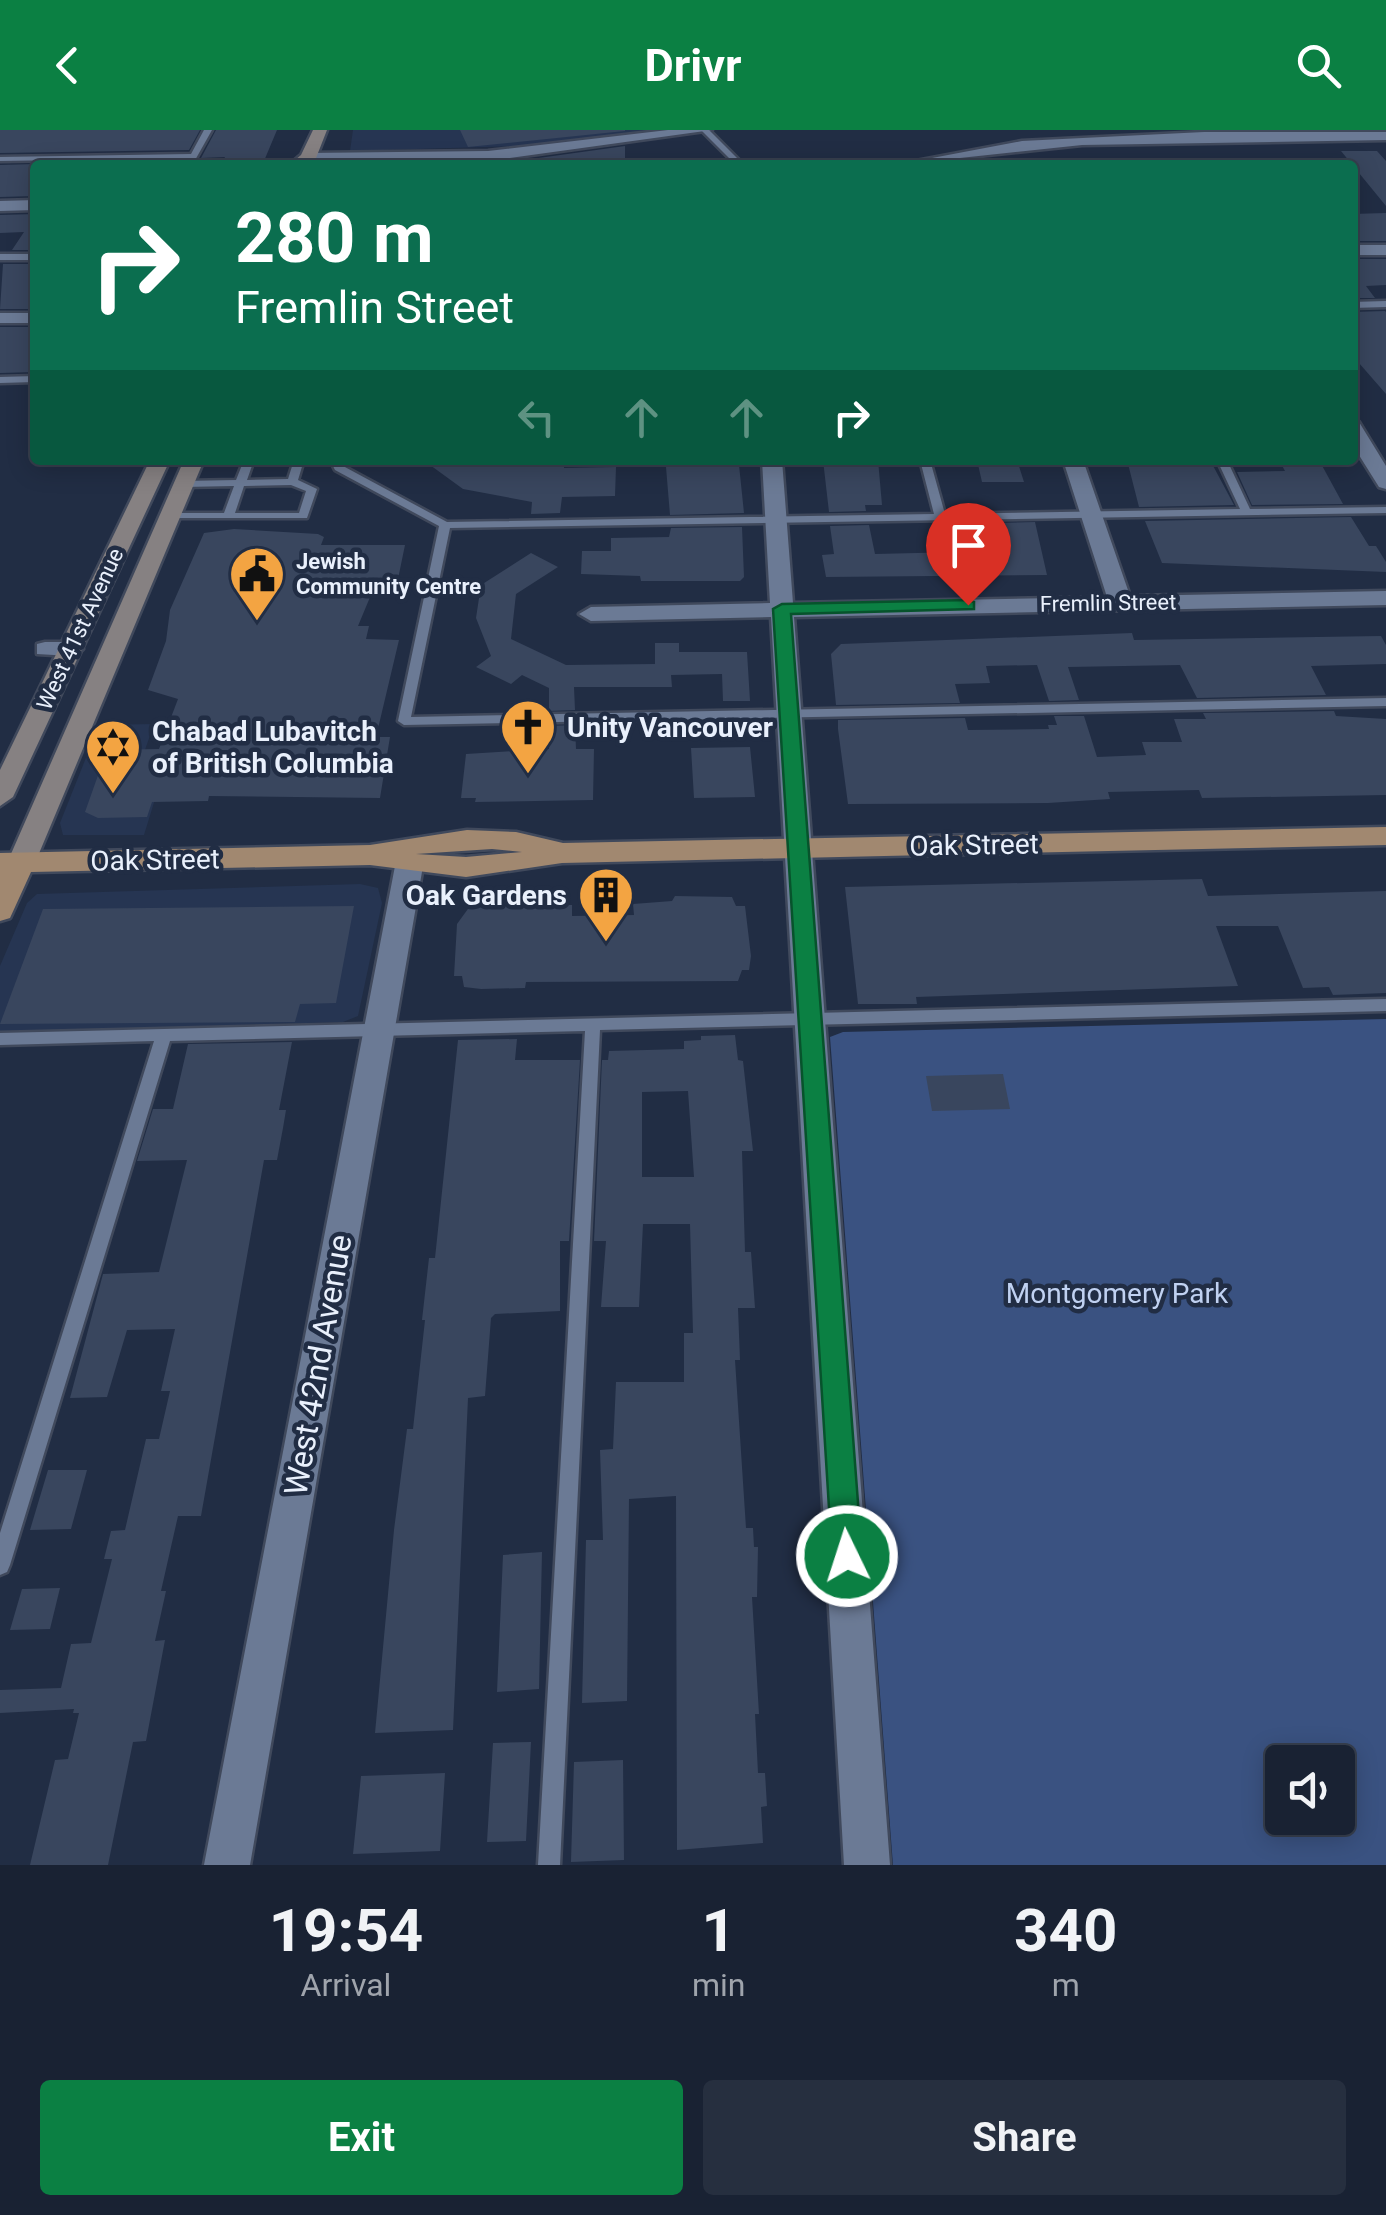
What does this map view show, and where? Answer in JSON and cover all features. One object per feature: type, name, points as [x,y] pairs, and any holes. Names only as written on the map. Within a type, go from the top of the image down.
[{"type":"main road","points":[[308,160],[320,130]]},
{"type":"main road","name":"West 41st Avenue","points":[[0,798],[8,764],[71,649],[158,465]]},
{"type":"main road","name":"West 41st Avenue","points":[[0,911],[11,863],[112,649],[192,465]]},
{"type":"main road","points":[[71,649],[112,649]]},
{"type":"main road","name":"Oak Street","points":[[370,855],[408,866],[529,863],[562,853],[1386,836]]},
{"type":"main road","name":"Oak Street","points":[[11,863],[370,855],[412,843],[531,841],[562,853]]},
{"type":"street","points":[[438,160],[541,152],[705,130]]},
{"type":"street","points":[[923,160],[1036,142],[1184,134],[1386,136]]},
{"type":"street","points":[[0,206],[30,206]]},
{"type":"street","points":[[1358,250],[1386,250]]},
{"type":"street","points":[[0,318],[30,318]]},
{"type":"street","points":[[1358,436],[1386,483]]},
{"type":"street","points":[[772,465],[867,1865]]},
{"type":"street","points":[[1075,465],[1120,602]]},
{"type":"street","name":"Fremlin Street","points":[[591,614],[1386,598]]},
{"type":"street","points":[[45,649],[71,649]]},
{"type":"street","name":"West 42nd Avenue","points":[[227,1865],[408,866]]},
{"type":"lane","points":[[191,160],[208,130]]},
{"type":"lane","points":[[705,130],[735,160]]},
{"type":"lane","points":[[0,159],[95,160]]},
{"type":"lane","points":[[0,257],[30,257]]},
{"type":"lane","points":[[1358,305],[1386,304]]},
{"type":"lane","points":[[0,380],[30,379]]},
{"type":"lane","points":[[228,516],[247,465]]},
{"type":"lane","points":[[292,482],[298,465]]},
{"type":"lane","points":[[338,465],[446,524],[1386,510]]},
{"type":"lane","points":[[926,465],[940,516]]},
{"type":"lane","points":[[1224,465],[1246,511]]},
{"type":"lane","points":[[170,516],[303,516],[312,489],[292,482],[183,484]]},
{"type":"lane","points":[[446,524],[404,721],[1386,702]]},
{"type":"lane","points":[[0,1039],[1386,1005]]},
{"type":"lane","points":[[548,1865],[593,1024]]},
{"type":"lane","points":[[0,1564],[164,1034]]},
{"type":"shaded area","points":[[353,130],[665,130],[519,146],[350,151]]},
{"type":"shaded area","points":[[154,724],[138,770],[164,770],[144,835],[63,835],[60,823],[99,725]]},
{"type":"shaded area","points":[[360,884],[378,888],[382,903],[358,1016],[343,1022],[0,1032],[0,966],[27,903],[37,894]]},
{"type":"green space","name":"Montgomery Park","points":[[1386,1019],[1386,1865],[893,1865],[830,1037],[843,1032]]},
{"type":"building","points":[[0,130],[200,130],[189,150],[0,153]]},
{"type":"building","points":[[216,130],[277,130],[264,160],[201,158]]},
{"type":"building","points":[[460,130],[625,130],[625,131],[468,147]]},
{"type":"building","points":[[625,146],[625,160],[525,160]]},
{"type":"building","points":[[1341,151],[1377,151],[1386,161],[1386,206],[1358,172],[1358,160],[1348,160]]},
{"type":"building","points":[[30,164],[30,196],[0,197],[0,165]]},
{"type":"building","points":[[1386,213],[1386,241],[1358,241],[1358,214]]},
{"type":"building","points":[[30,214],[30,250],[12,250],[24,232],[0,233],[0,215]]},
{"type":"building","points":[[1358,259],[1386,259],[1386,285],[1366,286],[1375,298],[1358,298]]},
{"type":"building","points":[[3,264],[30,264],[30,309],[0,309]]},
{"type":"building","points":[[1358,312],[1386,312],[1386,394],[1358,362]]},
{"type":"building","points":[[0,327],[30,327],[30,372],[0,373]]},
{"type":"building","points":[[430,465],[616,467],[615,496],[562,497],[560,513],[531,514],[532,502],[463,489]]},
{"type":"building","points":[[739,465],[744,513],[670,515],[666,467]]},
{"type":"building","points":[[824,465],[878,465],[882,505],[865,505],[866,511],[829,512]]},
{"type":"building","points":[[978,465],[1019,465],[1024,482],[982,482]]},
{"type":"building","points":[[1128,465],[1213,465],[1234,505],[1139,507]]},
{"type":"building","points":[[1282,465],[1322,465],[1343,504],[1252,505],[1237,472],[1285,471]]},
{"type":"building","points":[[1351,517],[1369,546],[1376,546],[1386,562],[1386,572],[1162,563],[1145,521]]},
{"type":"building","points":[[1035,522],[1047,575],[826,577],[822,555],[834,554],[830,526],[869,525],[875,554],[959,552],[950,524]]},
{"type":"building","points":[[742,527],[744,577],[740,581],[641,581],[640,576],[581,574],[582,551],[611,551],[611,538],[669,537],[671,528]]},
{"type":"building","points":[[234,529],[318,534],[324,537],[321,545],[405,545],[398,579],[378,578],[358,626],[369,626],[366,639],[399,640],[376,737],[390,737],[380,798],[209,796],[208,801],[152,802],[147,817],[98,818],[85,812],[107,750],[159,749],[178,699],[148,690],[166,641],[170,610],[204,533]]},
{"type":"building","points":[[531,553],[558,567],[516,594],[511,639],[566,665],[655,664],[655,643],[679,643],[679,652],[747,652],[750,701],[723,701],[722,674],[671,675],[672,687],[574,687],[575,710],[549,711],[549,688],[522,675],[511,684],[476,667],[491,656],[476,618],[481,585]]},
{"type":"building","points":[[1132,633],[1134,640],[1381,636],[1386,645],[1386,664],[1311,666],[1326,695],[1197,698],[1180,665],[1068,667],[1079,700],[1049,701],[1037,665],[986,666],[990,683],[955,684],[960,703],[836,705],[831,654],[841,644]]},
{"type":"building","points":[[1334,711],[1336,716],[1386,719],[1386,795],[1202,798],[1199,790],[1108,792],[1110,799],[1048,803],[848,804],[838,729],[838,720],[965,718],[968,730],[1049,729],[1048,725],[1057,725],[1054,716],[1084,716],[1097,757],[1146,755],[1142,742],[1182,742],[1174,719],[1206,719],[1203,713]]},
{"type":"building","name":"Unity Vancouver","points":[[575,725],[576,749],[594,749],[593,800],[475,802],[476,798],[461,798],[466,754],[549,749],[549,726]]},
{"type":"building","points":[[750,747],[755,797],[694,798],[691,748]]},
{"type":"building","points":[[1202,879],[1208,896],[1386,891],[1386,993],[1333,995],[1329,987],[1303,988],[1278,926],[1216,926],[1238,986],[916,997],[917,1004],[858,1004],[845,887]]},
{"type":"building","name":"Oak Gardens","points":[[675,896],[732,897],[736,906],[745,906],[751,956],[749,970],[742,970],[738,981],[526,982],[525,988],[481,989],[464,987],[462,976],[454,976],[457,924],[473,902],[531,899],[530,904],[572,905],[572,916],[634,915],[633,904],[672,901]]},
{"type":"building","points":[[354,906],[336,1003],[300,1004],[295,1022],[0,1024],[43,909]]},
{"type":"building","points":[[735,1035],[738,1060],[743,1061],[753,1151],[742,1151],[745,1252],[751,1252],[755,1308],[738,1308],[740,1360],[735,1360],[746,1528],[753,1528],[754,1547],[758,1547],[757,1597],[752,1597],[759,1714],[755,1714],[758,1773],[765,1773],[767,1806],[761,1807],[763,1843],[677,1850],[676,1496],[629,1499],[627,1701],[582,1703],[586,1540],[603,1540],[600,1450],[613,1449],[616,1382],[684,1382],[684,1333],[693,1333],[690,1224],[643,1224],[639,1307],[601,1307],[606,1241],[594,1241],[602,1060],[608,1060],[609,1051],[684,1049],[684,1041],[701,1040],[701,1036]],"holes":[[[688,1091],[694,1177],[642,1177],[642,1092]]]},
{"type":"building","points":[[517,1039],[515,1060],[580,1060],[569,1241],[560,1241],[560,1311],[495,1314],[491,1318],[485,1396],[468,1398],[453,1730],[375,1733],[394,1530],[407,1429],[413,1429],[429,1258],[435,1258],[458,1040]]},
{"type":"building","points":[[292,1042],[279,1110],[286,1110],[277,1160],[264,1160],[201,1516],[178,1516],[161,1591],[166,1591],[155,1641],[165,1640],[146,1741],[133,1742],[108,1865],[30,1865],[55,1760],[68,1759],[79,1713],[73,1713],[74,1709],[0,1713],[0,1690],[61,1688],[71,1644],[91,1643],[112,1559],[104,1559],[111,1531],[125,1530],[146,1439],[159,1439],[170,1391],[161,1391],[175,1329],[127,1330],[107,1397],[70,1398],[103,1274],[159,1272],[187,1160],[137,1161],[153,1109],[173,1109],[188,1044]]},
{"type":"building","points":[[1003,1074],[1010,1109],[932,1111],[926,1076]]},
{"type":"building","points":[[48,1470],[87,1470],[71,1529],[30,1530]]},
{"type":"building","points":[[542,1552],[539,1689],[497,1692],[503,1555]]},
{"type":"building","points":[[60,1588],[50,1629],[10,1630],[22,1589]]},
{"type":"building","points":[[531,1742],[526,1841],[487,1842],[493,1743]]},
{"type":"building","points":[[623,1760],[624,1860],[571,1862],[574,1762]]},
{"type":"building","points":[[445,1773],[440,1851],[353,1854],[361,1776]]},
{"type":"place","name":"Jewish Community Centre","points":[[257,623]]},
{"type":"place","name":"Unity Vancouver","points":[[528,776]]},
{"type":"place","name":"Chabad Lubavitch of British Columbia","points":[[113,796]]},
{"type":"place","name":"Oak Gardens","points":[[606,944]]},
{"type":"route","points":[[847,1556],[782,609],[968,605]]}]
